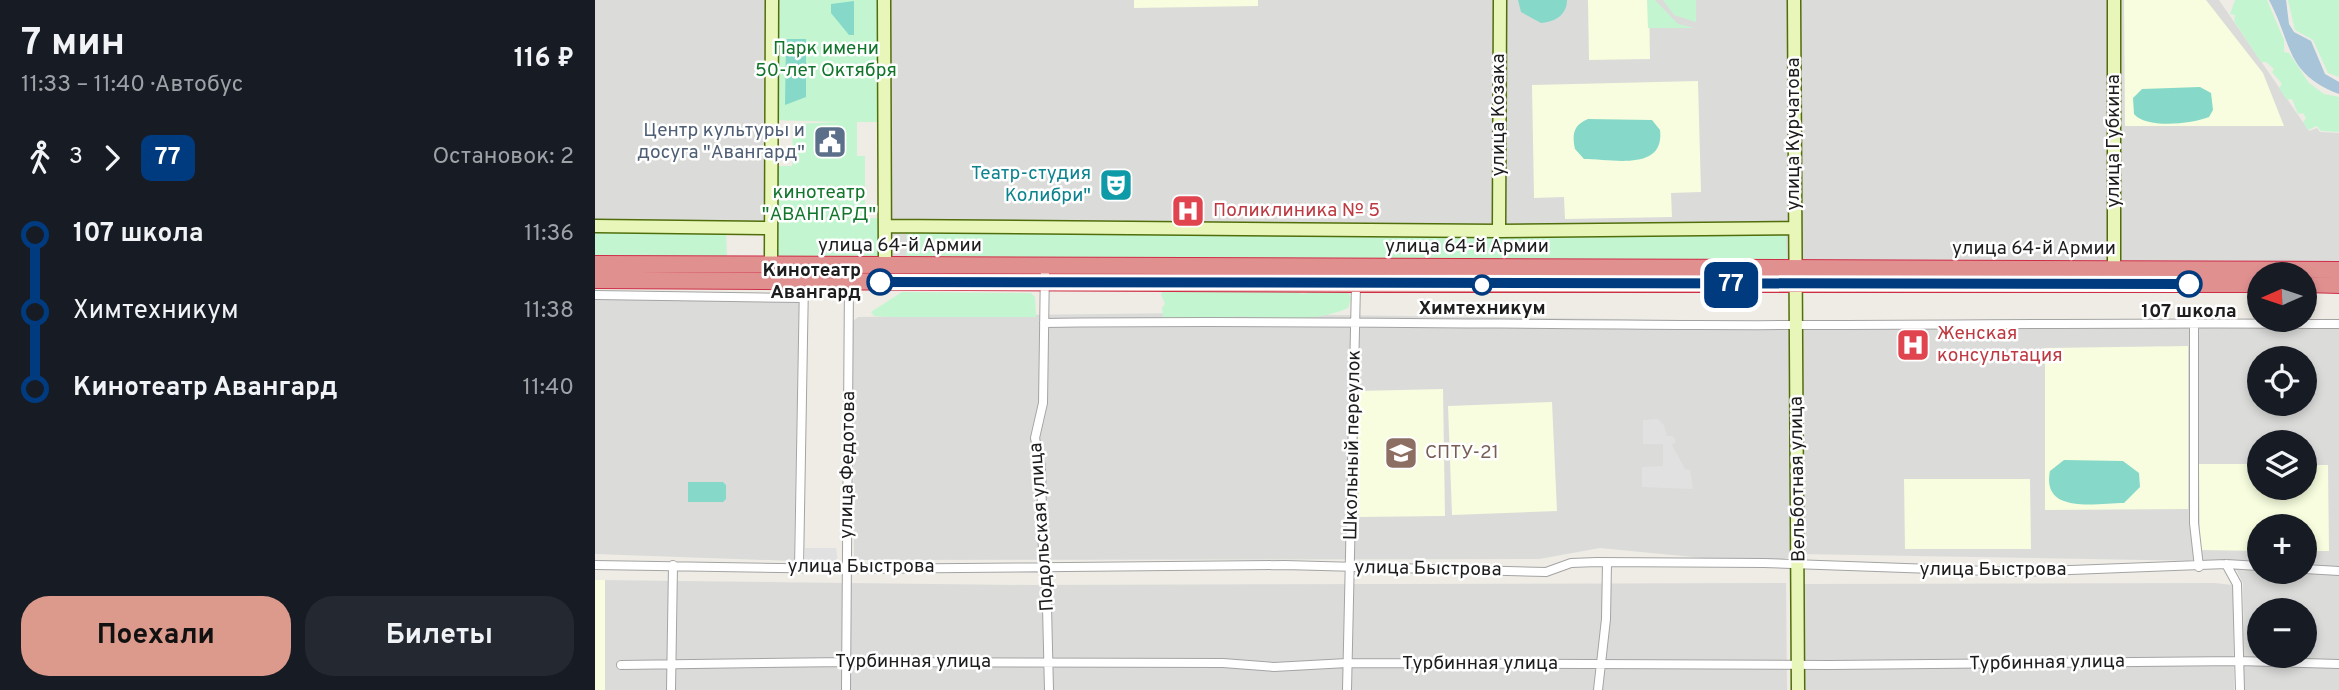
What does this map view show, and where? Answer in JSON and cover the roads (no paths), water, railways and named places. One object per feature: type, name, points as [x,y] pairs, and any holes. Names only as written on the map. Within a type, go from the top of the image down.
[{"type":"highway","name":"улица 64-й Армии","points":[[596,281],[771,267],[885,267],[1045,274],[1793,277],[2113,277],[2339,270]]},
{"type":"highway","name":"улица 64-й Армии","points":[[596,281],[804,290],[849,282],[1045,274]]},
{"type":"highway","name":"улица 64-й Армии","points":[[1193,275],[1356,284],[1793,277]]},
{"type":"highway","name":"улица 64-й Армии","points":[[2113,277],[2247,283]]},
{"type":"highway","points":[[2317,285],[2339,285]]},
{"type":"street","points":[[771,267],[772,0]]},
{"type":"street","points":[[884,0],[885,267]]},
{"type":"street","name":"улица Козака","points":[[1499,231],[1500,0]]},
{"type":"street","name":"улица Курчатова","points":[[1793,277],[1794,0]]},
{"type":"street","name":"улица Губкина","points":[[2113,0],[2113,277]]},
{"type":"street","points":[[595,226],[771,228]]},
{"type":"street","points":[[885,226],[1499,231],[1794,228]]},
{"type":"street","name":"Подольская улица","points":[[1045,274],[1043,403],[1035,438],[1041,467],[1043,556],[1047,565],[1049,690]]},
{"type":"street","name":"Вельботная улица","points":[[1793,277],[1800,567],[1798,690]]},
{"type":"street","name":"улица Федотова","points":[[846,690],[849,282]]},
{"type":"street","name":"Школьный переулок","points":[[1347,690],[1356,284]]},
{"type":"street","points":[[799,568],[804,290]]},
{"type":"street","points":[[1044,323],[1356,320],[1698,325],[2194,322],[2339,324]]},
{"type":"street","points":[[2194,322],[2194,523],[2199,567]]},
{"type":"street","name":"улица Быстрова","points":[[595,565],[846,569],[1047,565],[1349,567],[1546,572],[1571,563],[1764,564],[2017,572],[2247,565]]},
{"type":"street","points":[[1598,690],[1606,619],[1607,563]]},
{"type":"street","points":[[2226,564],[2237,584],[2240,690]]},
{"type":"street","points":[[671,690],[673,565]]},
{"type":"street","points":[[2317,570],[2339,571]]},
{"type":"street","name":"Турбинная улица","points":[[621,665],[846,662],[1223,663],[1274,667],[1347,663],[1599,665],[2240,661],[2339,664]]},
{"type":"place","name":"Центр культуры и досуга \"Авангард\"","points":[[830,142]]},
{"type":"place","name":"Театр-студия Колибри\"","points":[[1116,185]]},
{"type":"place","name":"Поликлиника № 5","points":[[1188,211]]},
{"type":"place","name":"Кинотеатр Авангард","points":[[880,282]]},
{"type":"place","name":"107 школа","points":[[2189,284]]},
{"type":"place","name":"Химтехникум","points":[[1482,285]]},
{"type":"place","name":"Женская консультация","points":[[1913,345]]},
{"type":"place","name":"СПТУ-21","points":[[1401,453]]},
{"type":"park label","name":"Парк имени 50-лет Октября","points":[[826,60]]},
{"type":"park label","name":"кинотеатр \"АВАНГАРД\"","points":[[819,204]]}]
